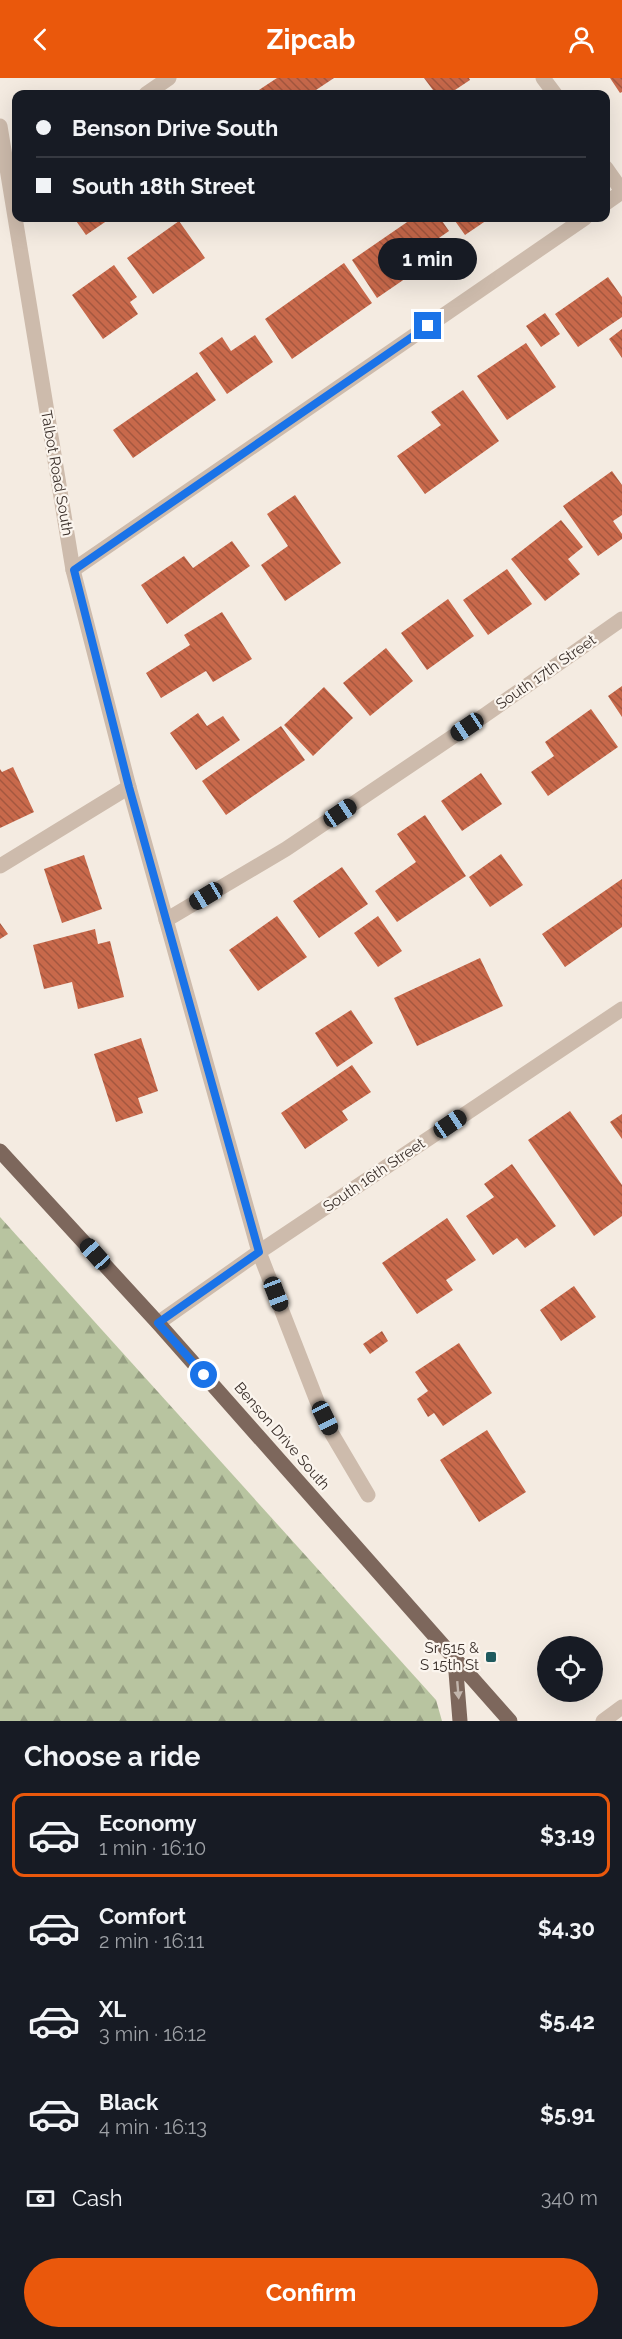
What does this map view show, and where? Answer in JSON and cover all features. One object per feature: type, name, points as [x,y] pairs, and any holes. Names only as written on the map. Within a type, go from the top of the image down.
[{"type":"main road","name":"Benson Drive South","points":[[0,1150],[158,1323],[510,1721]]},
{"type":"main road","points":[[455,1660],[460,1721]]},
{"type":"street","points":[[152,90],[169,78]]},
{"type":"street","name":"Talbot Road South","points":[[0,126],[12,209]]},
{"type":"street","points":[[610,174],[622,191]]},
{"type":"street","name":"Talbot Road South","points":[[14,222],[74,570],[129,787],[259,1252],[317,1401],[332,1434],[368,1495]]},
{"type":"street","points":[[74,570],[579,222]]},
{"type":"street","name":"South 17th Street","points":[[166,920],[286,849],[485,715],[622,619]]},
{"type":"street","points":[[0,866],[129,787]]},
{"type":"street","name":"South 16th Street","points":[[158,1323],[259,1252],[622,1009]]},
{"type":"street","points":[[603,1721],[622,1707]]},
{"type":"green space","points":[[0,1217],[436,1700],[442,1721],[0,1721]]},
{"type":"building","points":[[277,78],[334,78],[316,90],[259,90]]},
{"type":"building","points":[[424,78],[469,78],[470,80],[455,90],[433,90]]},
{"type":"building","points":[[610,78],[622,78],[622,92],[620,93]]},
{"type":"building","points":[[77,222],[105,222],[86,235]]},
{"type":"building","points":[[180,222],[205,258],[153,294],[127,258]]},
{"type":"building","points":[[407,222],[443,222],[449,231],[423,249],[431,261],[377,298],[352,260]]},
{"type":"building","points":[[456,222],[484,222],[465,235]]},
{"type":"building","points":[[344,263],[372,303],[292,359],[265,319]]},
{"type":"building","points":[[114,265],[137,297],[130,302],[138,314],[103,339],[72,295]]},
{"type":"building","points":[[608,277],[622,297],[622,317],[578,347],[555,314]]},
{"type":"building","points":[[545,313],[560,334],[541,347],[526,326]]},
{"type":"building","points":[[622,329],[622,358],[609,339]]},
{"type":"building","points":[[255,335],[273,362],[227,394],[199,353],[222,337],[231,351]]},
{"type":"building","points":[[526,343],[556,387],[507,420],[477,376]]},
{"type":"building","points":[[197,372],[216,400],[133,458],[113,430]]},
{"type":"building","points":[[463,390],[499,441],[425,494],[397,456],[441,425],[431,412]]},
{"type":"building","points":[[612,471],[622,485],[622,515],[613,521],[622,534],[622,539],[598,556],[563,506]]},
{"type":"building","points":[[295,495],[341,563],[285,601],[261,565],[288,546],[267,514]]},
{"type":"building","points":[[561,520],[583,547],[568,559],[580,574],[545,601],[511,559]]},
{"type":"building","points":[[232,541],[250,566],[167,624],[141,585],[184,556],[193,568]]},
{"type":"building","points":[[507,569],[532,604],[488,635],[463,600]]},
{"type":"building","points":[[448,599],[474,636],[427,670],[401,633]]},
{"type":"building","points":[[222,612],[252,659],[213,682],[206,671],[161,698],[146,673],[190,645],[184,635]]},
{"type":"building","points":[[386,648],[413,681],[370,716],[343,683]]},
{"type":"building","points":[[622,686],[622,717],[608,696]]},
{"type":"building","points":[[324,687],[353,718],[313,756],[284,725]]},
{"type":"building","points":[[591,709],[618,747],[548,796],[531,772],[554,756],[545,742]]},
{"type":"building","points":[[198,713],[207,726],[223,716],[240,740],[196,770],[170,733]]},
{"type":"building","points":[[281,726],[305,760],[226,815],[202,781]]},
{"type":"building","points":[[13,767],[34,812],[0,828],[0,769],[2,772]]},
{"type":"building","points":[[481,773],[502,804],[462,831],[441,801]]},
{"type":"building","points":[[425,815],[466,876],[397,922],[375,891],[416,862],[397,834]]},
{"type":"building","points":[[501,854],[523,885],[490,907],[469,877]]},
{"type":"building","points":[[84,855],[102,909],[62,923],[44,869]]},
{"type":"building","points":[[342,867],[368,904],[319,938],[293,901]]},
{"type":"building","points":[[622,879],[622,927],[565,967],[542,934]]},
{"type":"building","points":[[277,916],[307,957],[258,991],[229,950]]},
{"type":"building","points":[[378,916],[402,951],[378,967],[354,933]]},
{"type":"building","points":[[0,923],[8,934],[0,939]]},
{"type":"building","points":[[95,929],[98,944],[110,941],[124,997],[78,1009],[72,982],[44,989],[33,945]]},
{"type":"building","points":[[480,958],[503,1006],[417,1046],[394,998]]},
{"type":"building","points":[[351,1010],[373,1043],[337,1067],[315,1033]]},
{"type":"building","points":[[141,1038],[158,1091],[138,1098],[143,1113],[116,1122],[94,1054]]},
{"type":"building","points":[[352,1065],[371,1092],[342,1111],[348,1120],[305,1149],[281,1113]]},
{"type":"building","points":[[570,1111],[622,1185],[622,1216],[594,1236],[528,1140]]},
{"type":"building","points":[[622,1114],[622,1139],[610,1122]]},
{"type":"building","points":[[512,1164],[556,1226],[525,1248],[517,1238],[493,1255],[466,1216],[494,1197],[484,1184]]},
{"type":"building","points":[[447,1218],[476,1260],[446,1280],[453,1290],[417,1314],[382,1263]]},
{"type":"building","points":[[574,1286],[596,1317],[561,1341],[540,1310]]},
{"type":"building","points":[[382,1331],[388,1341],[370,1354],[363,1344]]},
{"type":"building","points":[[459,1343],[492,1393],[443,1426],[434,1413],[428,1417],[417,1399],[428,1391],[415,1372]]},
{"type":"building","points":[[487,1430],[526,1492],[479,1522],[440,1460]]},
{"type":"place","name":"Sr 515 & S 15th St","points":[[491,1657]]},
{"type":"route","points":[[204,1375],[158,1323],[259,1252],[129,787],[74,570],[428,326]]}]
